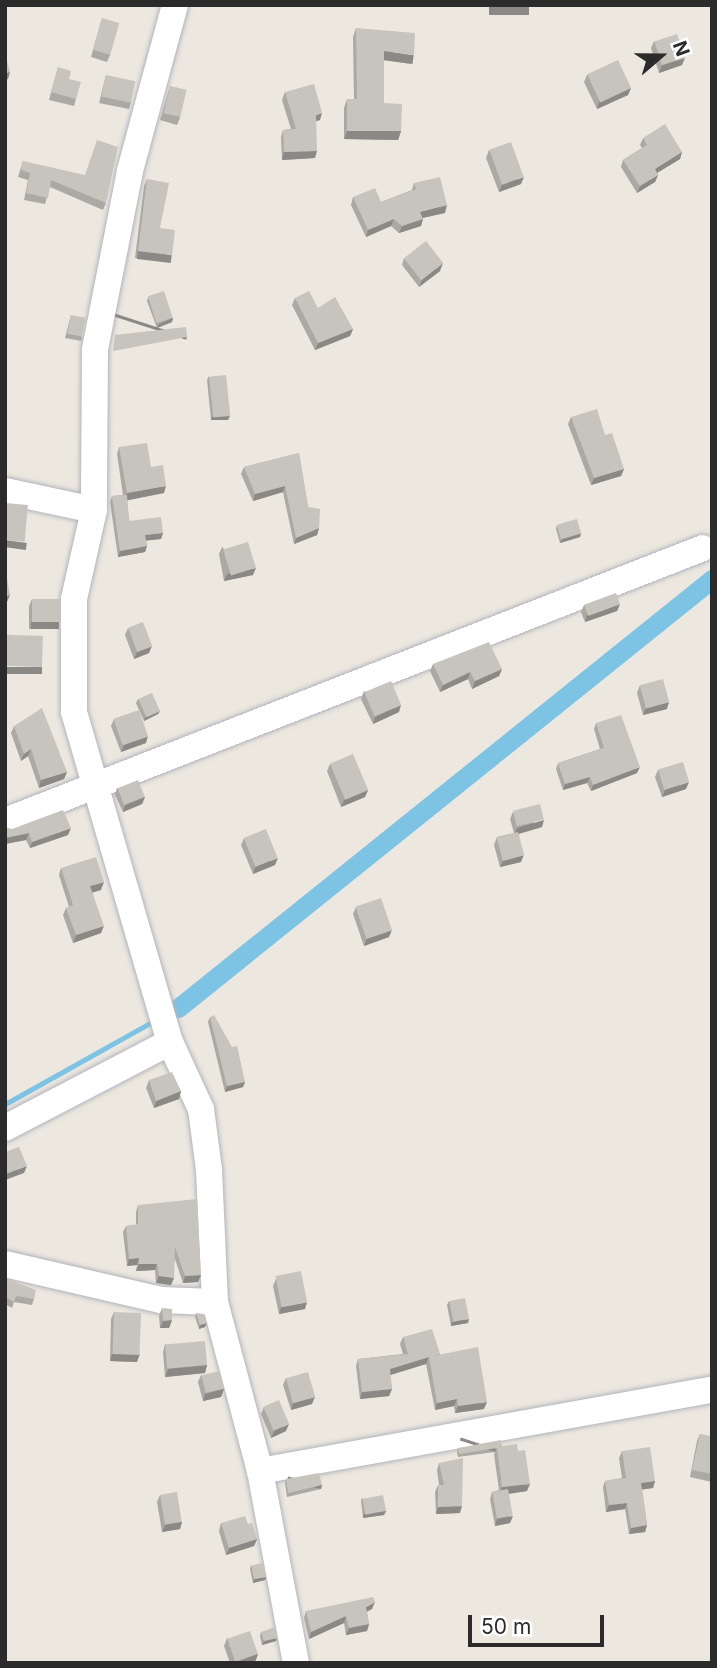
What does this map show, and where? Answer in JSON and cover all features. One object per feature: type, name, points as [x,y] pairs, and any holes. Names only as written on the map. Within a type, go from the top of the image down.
[{"type":"street","points":[[175,5],[130,171],[95,350],[94,510],[74,599],[74,712],[165,1025],[201,1109],[215,1302],[260,1471],[296,1663]]},
{"type":"street","points":[[5,491],[94,510]]},
{"type":"street","points":[[5,821],[703,548]]},
{"type":"street","points":[[5,1128],[165,1025]]},
{"type":"street","points":[[5,1264],[161,1300],[215,1302]]},
{"type":"street","points":[[260,1471],[712,1390]]},
{"type":"building","points":[[529,5],[529,7],[489,7]]},
{"type":"building","points":[[102,18],[119,23],[110,55],[93,50]]},
{"type":"building","points":[[356,28],[415,33],[414,55],[384,51],[384,103],[402,104],[401,131],[347,131],[347,99],[357,99]]},
{"type":"building","points":[[677,34],[685,58],[662,65],[654,41]]},
{"type":"building","points":[[5,54],[10,72],[5,73]]},
{"type":"building","points":[[618,60],[631,88],[600,102],[587,74]]},
{"type":"building","points":[[58,67],[71,71],[69,79],[81,82],[76,99],[51,92]]},
{"type":"building","points":[[106,75],[135,81],[131,103],[101,97]]},
{"type":"building","points":[[314,84],[322,113],[316,115],[317,151],[284,152],[283,130],[296,129],[285,92]]},
{"type":"building","points":[[170,86],[187,90],[180,117],[164,113]]},
{"type":"building","points":[[665,124],[682,152],[655,169],[658,175],[640,186],[623,160],[647,145],[643,138]]},
{"type":"building","points":[[97,140],[118,147],[106,203],[51,180],[48,198],[26,193],[30,173],[21,170],[23,161],[85,175]]},
{"type":"building","points":[[511,142],[524,177],[502,185],[489,150]]},
{"type":"building","points":[[440,177],[447,205],[420,212],[423,219],[402,226],[394,219],[368,230],[353,197],[375,188],[381,202],[416,189],[414,183]]},
{"type":"building","points":[[147,179],[169,183],[160,228],[175,230],[172,255],[138,251]]},
{"type":"building","points":[[426,241],[443,263],[421,280],[404,258]]},
{"type":"building","points":[[164,291],[173,318],[156,323],[148,296]]},
{"type":"building","points":[[309,291],[318,308],[335,297],[353,329],[318,343],[295,298]]},
{"type":"building","points":[[71,315],[86,318],[82,337],[67,334]]},
{"type":"building","points":[[186,327],[187,337],[113,351],[115,335]]},
{"type":"building","points":[[226,375],[230,416],[213,418],[209,377]]},
{"type":"building","points":[[597,409],[605,435],[612,433],[624,469],[594,478],[571,417]]},
{"type":"building","points":[[147,443],[151,467],[163,465],[166,486],[127,493],[119,447]]},
{"type":"building","points":[[299,453],[308,507],[320,509],[319,528],[296,538],[285,486],[255,494],[244,467]]},
{"type":"building","points":[[127,495],[129,521],[161,517],[163,533],[145,535],[147,546],[120,551],[112,496]]},
{"type":"building","points":[[5,503],[28,505],[25,542],[5,540]]},
{"type":"building","points":[[577,519],[581,533],[561,539],[557,525]]},
{"type":"building","points":[[248,542],[256,568],[231,575],[223,550]]},
{"type":"building","points":[[5,578],[10,595],[5,596]]},
{"type":"building","points":[[616,593],[620,604],[588,616],[584,605]]},
{"type":"building","points":[[32,599],[60,599],[60,622],[32,622]]},
{"type":"building","points":[[143,622],[152,646],[137,652],[128,628]]},
{"type":"building","points":[[5,635],[43,636],[42,667],[5,666]]},
{"type":"building","points":[[489,642],[502,669],[475,681],[470,672],[443,685],[433,664]]},
{"type":"building","points":[[663,679],[669,702],[646,708],[640,685]]},
{"type":"building","points":[[391,681],[401,705],[374,716],[364,692]]},
{"type":"building","points":[[152,693],[160,711],[146,717],[138,699]]},
{"type":"building","points":[[42,708],[67,772],[41,780],[31,749],[24,754],[14,726]]},
{"type":"building","points":[[139,710],[148,736],[123,745],[113,719]]},
{"type":"building","points":[[621,715],[640,767],[593,785],[590,777],[565,784],[558,763],[604,748],[596,723]]},
{"type":"building","points":[[353,754],[368,790],[345,800],[330,764]]},
{"type":"building","points":[[683,762],[689,782],[664,790],[658,770]]},
{"type":"building","points":[[138,780],[145,797],[124,805],[118,788]]},
{"type":"building","points":[[540,804],[544,820],[517,826],[513,811]]},
{"type":"building","points":[[63,810],[71,828],[32,842],[29,833],[5,838],[5,828],[12,829]]},
{"type":"building","points":[[266,829],[278,858],[255,867],[244,838]]},
{"type":"building","points":[[518,832],[524,855],[503,861],[497,838]]},
{"type":"building","points":[[96,857],[104,882],[90,886],[104,926],[76,935],[66,908],[73,905],[61,868]]},
{"type":"building","points":[[381,898],[392,930],[367,939],[355,907]]},
{"type":"building","points":[[214,1015],[232,1047],[237,1046],[245,1082],[227,1086],[210,1017]]},
{"type":"building","points":[[172,1072],[181,1091],[156,1101],[149,1080]]},
{"type":"building","points":[[19,1147],[27,1166],[5,1174],[5,1152]]},
{"type":"building","points":[[197,1199],[201,1275],[185,1276],[175,1247],[174,1278],[159,1276],[157,1264],[139,1264],[139,1258],[129,1259],[126,1226],[138,1224],[138,1205]]},
{"type":"building","points":[[301,1271],[307,1302],[282,1307],[275,1276]]},
{"type":"building","points":[[5,1278],[36,1290],[34,1299],[16,1296],[14,1302],[5,1297]]},
{"type":"building","points":[[465,1298],[469,1319],[453,1322],[449,1301]]},
{"type":"building","points":[[162,1308],[172,1309],[172,1320],[163,1321]]},
{"type":"building","points":[[114,1312],[141,1313],[140,1355],[113,1354]]},
{"type":"building","points":[[196,1313],[204,1314],[207,1323],[200,1325]]},
{"type":"building","points":[[432,1329],[440,1354],[433,1356],[478,1347],[487,1402],[458,1406],[457,1399],[437,1403],[429,1357],[390,1369],[392,1389],[362,1392],[358,1359],[408,1354],[403,1337]]},
{"type":"building","points":[[205,1341],[207,1365],[167,1368],[165,1344]]},
{"type":"building","points":[[220,1371],[224,1389],[206,1393],[201,1375]]},
{"type":"building","points":[[308,1372],[315,1397],[293,1403],[286,1378]]},
{"type":"building","points":[[279,1400],[289,1424],[274,1431],[263,1407]]},
{"type":"building","points":[[700,1434],[712,1437],[712,1474],[692,1470]]},
{"type":"building","points":[[501,1440],[502,1446],[497,1448],[459,1454],[458,1448]]},
{"type":"building","points":[[517,1444],[518,1451],[525,1450],[530,1484],[502,1487],[497,1447]]},
{"type":"building","points":[[650,1447],[655,1481],[641,1483],[647,1525],[631,1528],[627,1503],[609,1505],[605,1481],[626,1478],[622,1451]]},
{"type":"building","points":[[463,1458],[462,1506],[438,1507],[438,1485],[444,1485],[439,1463]]},
{"type":"building","points":[[319,1473],[322,1485],[288,1493],[286,1479]]},
{"type":"building","points":[[508,1489],[513,1516],[497,1518],[492,1492]]},
{"type":"building","points":[[177,1492],[182,1522],[165,1524],[160,1495]]},
{"type":"building","points":[[383,1495],[386,1511],[365,1515],[362,1499]]},
{"type":"building","points":[[245,1516],[248,1524],[252,1523],[257,1539],[229,1548],[221,1523]]},
{"type":"building","points":[[263,1563],[266,1577],[254,1579],[251,1565]]},
{"type":"building","points":[[373,1597],[375,1602],[366,1607],[369,1624],[349,1628],[346,1616],[311,1632],[306,1611]]},
{"type":"building","points":[[275,1627],[277,1638],[264,1641],[261,1632]]},
{"type":"building","points":[[250,1631],[258,1654],[235,1662],[227,1639]]},
{"type":"waterway","points":[[178,1008],[712,579]]},
{"type":"waterway","points":[[5,1104],[157,1019]]}]
